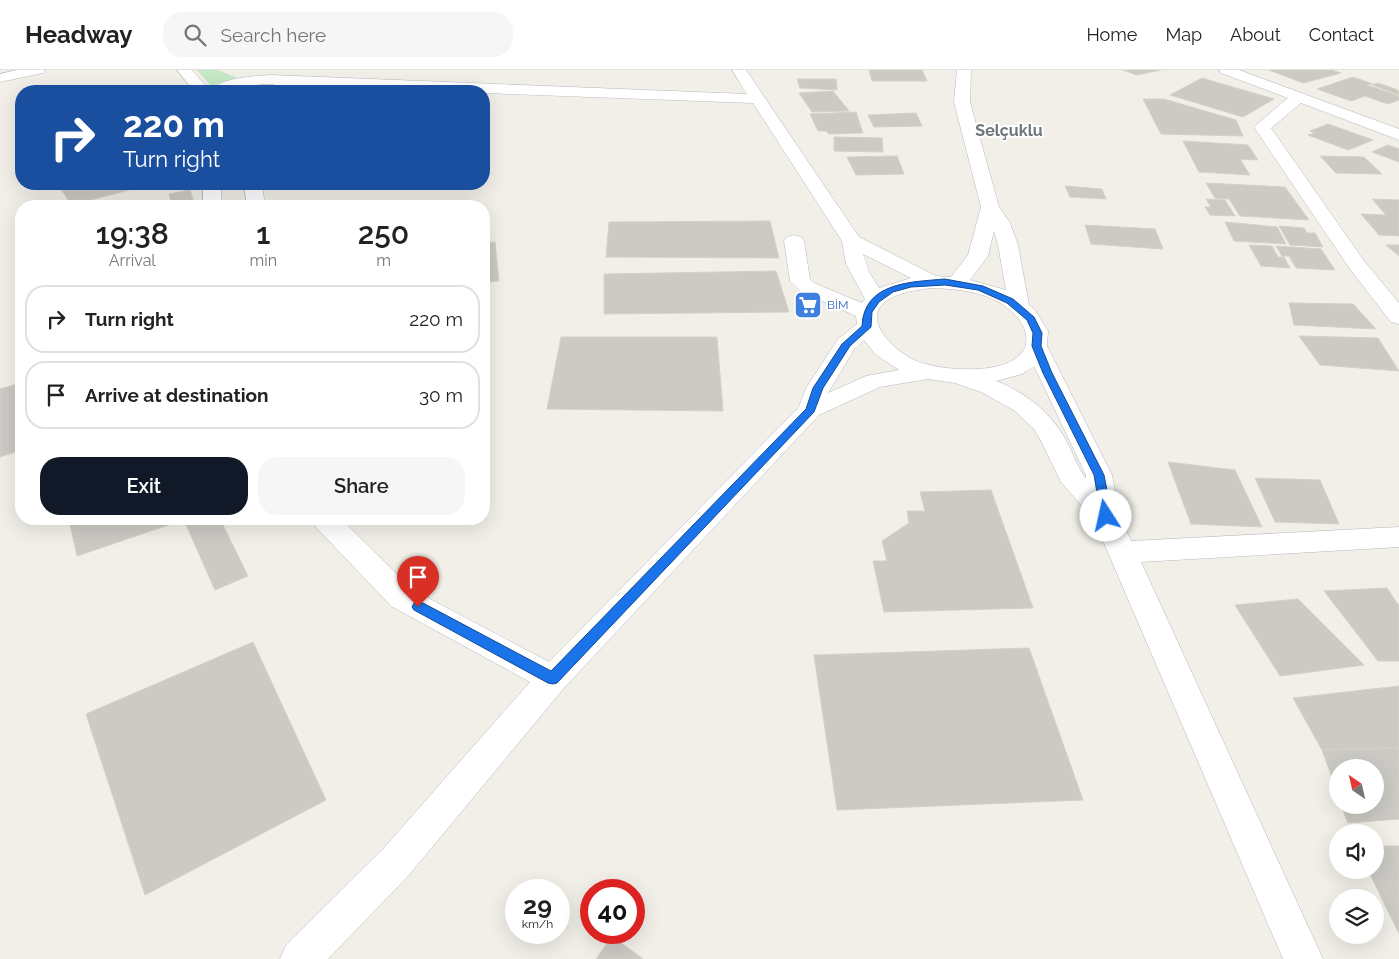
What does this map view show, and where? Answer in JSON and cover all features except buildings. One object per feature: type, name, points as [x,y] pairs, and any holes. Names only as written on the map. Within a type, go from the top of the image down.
[{"type":"street","points":[[0,78],[38,70]]},
{"type":"street","points":[[184,70],[197,85]]},
{"type":"street","points":[[235,70],[258,80]]},
{"type":"street","points":[[739,70],[852,242],[900,264],[932,282]]},
{"type":"street","points":[[964,70],[962,102],[990,207],[1001,223],[1008,246],[1018,307]]},
{"type":"street","points":[[1226,70],[1399,135]]},
{"type":"street","points":[[233,85],[258,80],[360,85]]},
{"type":"street","points":[[280,81],[290,85]]},
{"type":"street","points":[[490,91],[762,105]]},
{"type":"street","points":[[1298,98],[1262,127],[1357,265],[1399,317]]},
{"type":"street","points":[[503,105],[762,105]]},
{"type":"street","points":[[957,283],[978,256],[990,207]]},
{"type":"street","points":[[794,241],[800,281],[807,288],[870,313]]},
{"type":"street","points":[[852,242],[851,251],[862,278],[870,313],[873,340],[886,353],[904,364],[974,382],[1021,402],[1036,415],[1051,435],[1070,476],[1106,516]]},
{"type":"street","points":[[300,959],[396,862],[553,679],[810,410],[874,381],[934,373],[968,377],[992,375],[1013,368],[1028,359],[1036,346],[1037,333],[1031,319],[1018,307],[994,293],[957,283],[932,282],[910,284],[890,290],[846,344],[818,388],[810,410]]},
{"type":"street","points":[[1036,346],[1099,475],[1106,516],[1302,959]]},
{"type":"street","points":[[331,525],[402,598],[553,679]]},
{"type":"street","points":[[1123,552],[1399,537]]},
{"type":"green space","points":[[197,70],[218,70],[237,78],[214,85],[210,85]]},
{"type":"place","name":"BİM","points":[[808,305]]},
{"type":"district","name":"Selçuklu","points":[[1009,130]]},
{"type":"route","points":[[418,607],[553,679],[810,410],[818,388],[846,344],[867,327],[867,312],[876,300],[890,290],[910,284],[945,282],[980,288],[1010,301],[1031,319],[1037,333],[1036,346],[1099,475],[1106,516]]}]
